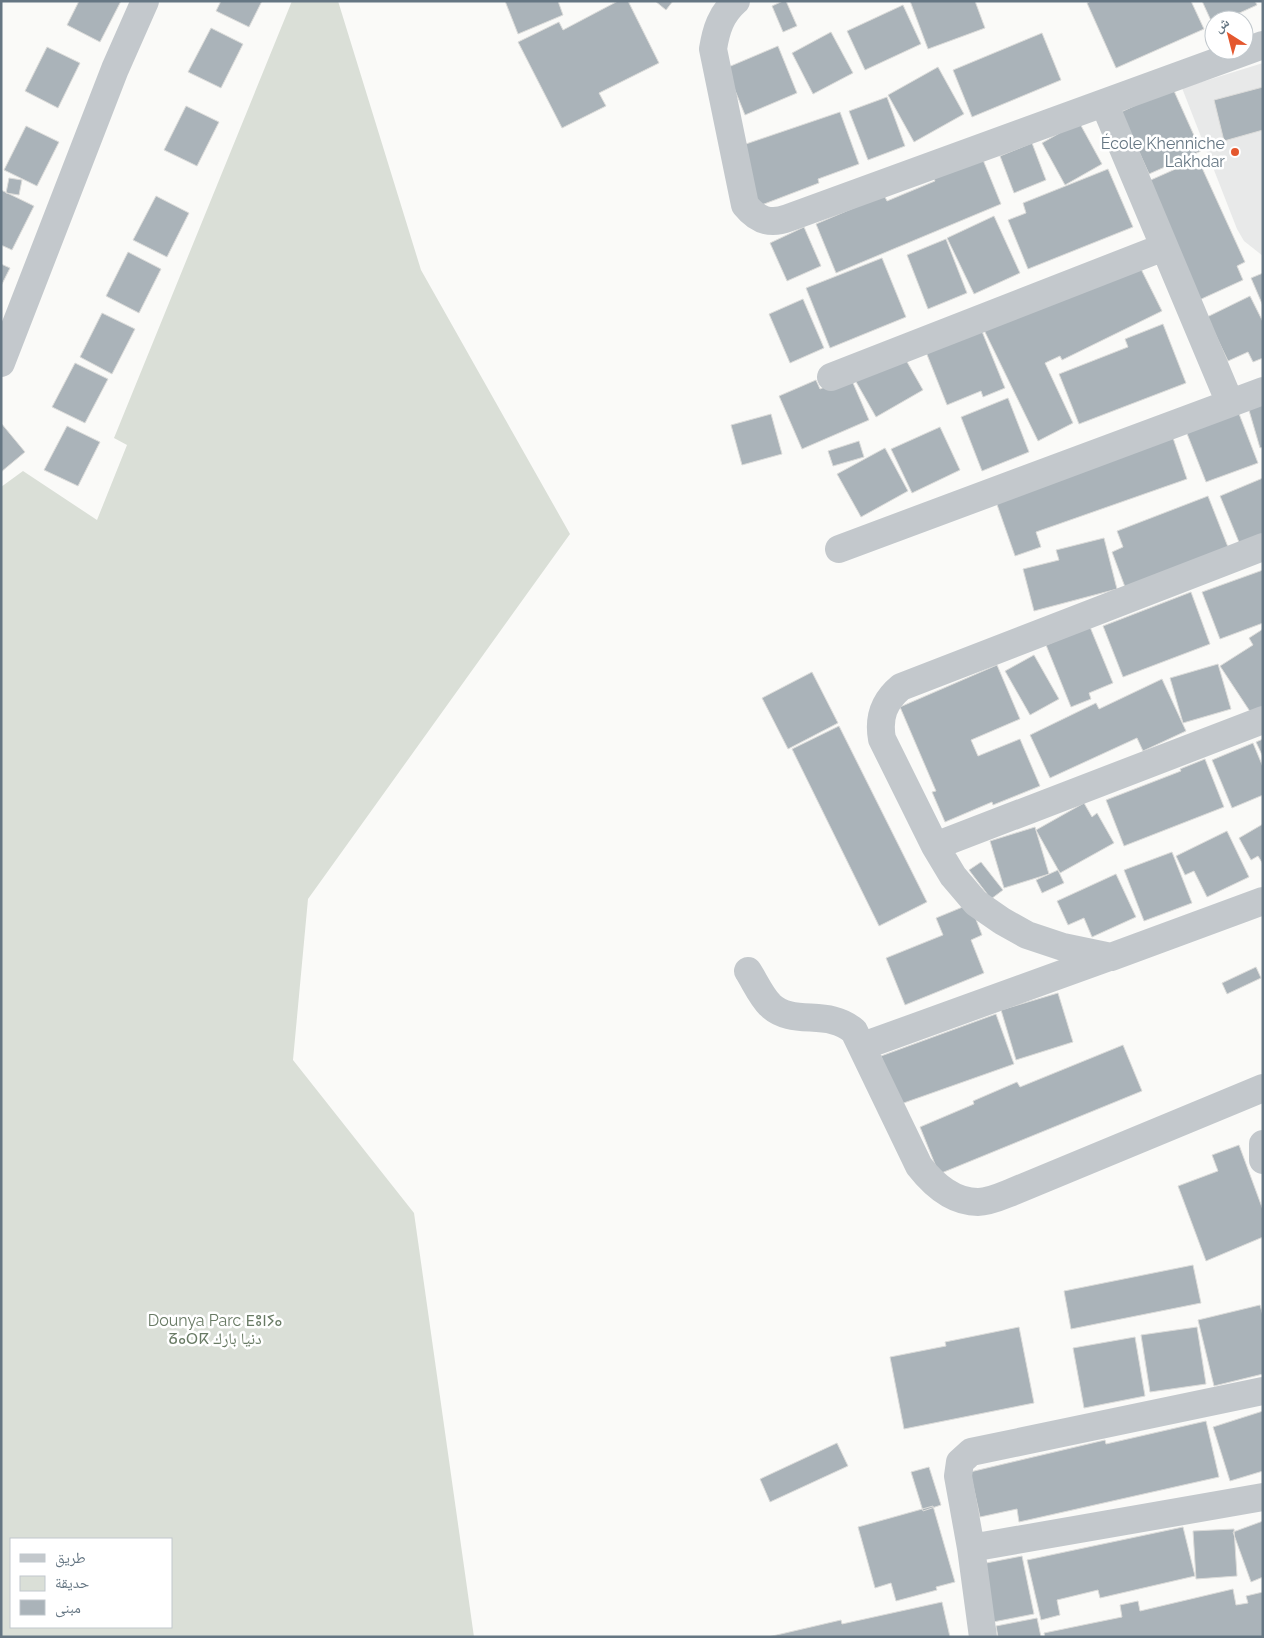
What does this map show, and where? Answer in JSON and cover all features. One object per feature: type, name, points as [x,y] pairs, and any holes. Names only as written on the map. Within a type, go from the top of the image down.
[{"type":"street","points":[[1,363],[144,1]]},
{"type":"street","points":[[736,1],[720,19],[713,49],[745,205],[759,219],[769,222],[788,218],[1263,45]]},
{"type":"street","points":[[1104,103],[1230,403]]},
{"type":"street","points":[[831,377],[1164,247]]},
{"type":"street","points":[[839,549],[1263,391]]},
{"type":"street","points":[[1111,957],[1063,947],[1027,935],[976,903],[953,876],[935,846],[882,739],[881,715],[892,694],[912,682],[1263,547]]},
{"type":"street","points":[[935,846],[1263,720]]},
{"type":"street","points":[[863,1046],[1263,901]]},
{"type":"street","points":[[748,972],[764,997],[778,1010],[790,1016],[837,1020],[854,1031],[863,1046],[919,1166],[931,1181],[946,1192],[978,1202],[1012,1192],[1263,1088]]},
{"type":"street","points":[[1263,1144],[1263,1160]]},
{"type":"street","points":[[983,1637],[971,1548],[958,1476],[960,1462],[970,1452],[1263,1391]]},
{"type":"street","points":[[971,1548],[1263,1497]]},
{"type":"shaded area","name":"École Khenniche Lakhdar","points":[[1263,63],[1263,256],[1244,241],[1237,229],[1182,88]]},
{"type":"green space","name":"Dounya Parc ⴹⵓⵏⵢⴰ ⵒⴰⵔⴽ دنيا بارك","points":[[292,1],[338,1],[421,270],[570,534],[308,899],[293,1060],[414,1213],[474,1637],[1,1637],[1,487],[23,471],[97,520],[127,445],[114,438]]},
{"type":"building","points":[[79,1],[121,1],[100,42],[67,25]]},
{"type":"building","points":[[221,1],[262,1],[249,27],[216,11]]},
{"type":"building","points":[[505,1],[558,1],[563,15],[518,34]]},
{"type":"building","points":[[618,1],[628,1],[659,63],[599,93],[606,106],[562,128],[518,42],[559,22],[563,30]]},
{"type":"building","points":[[655,1],[673,1],[666,10]]},
{"type":"building","points":[[786,1],[797,26],[783,32],[772,6]]},
{"type":"building","points":[[910,1],[975,1],[985,28],[928,49]]},
{"type":"building","points":[[1091,1],[1191,1],[1204,29],[1116,68],[1087,3]]},
{"type":"building","points":[[1202,1],[1255,1],[1257,5],[1246,10],[1206,10]]},
{"type":"building","points":[[903,5],[921,44],[865,70],[847,31]]},
{"type":"building","points":[[211,28],[243,44],[221,88],[188,72]]},
{"type":"building","points":[[831,32],[853,73],[813,94],[792,53]]},
{"type":"building","points":[[1042,33],[1061,80],[972,117],[953,70]]},
{"type":"building","points":[[778,46],[797,93],[745,115],[726,68]]},
{"type":"building","points":[[47,47],[80,63],[58,108],[25,91]]},
{"type":"building","points":[[938,67],[964,114],[914,142],[888,95]]},
{"type":"building","points":[[1170,82],[1201,151],[1149,174],[1121,112],[1136,105]]},
{"type":"building","points":[[1263,87],[1263,130],[1224,141],[1214,100]]},
{"type":"building","points":[[887,97],[905,146],[868,160],[849,111]]},
{"type":"building","points":[[186,106],[219,122],[197,166],[164,150]]},
{"type":"building","points":[[840,112],[859,164],[818,179],[819,183],[759,206],[737,147]]},
{"type":"building","points":[[1079,122],[1102,164],[1065,185],[1042,143]]},
{"type":"building","points":[[26,126],[59,142],[37,186],[4,170]]},
{"type":"building","points":[[1032,143],[1046,180],[1014,193],[1000,156]]},
{"type":"building","points":[[981,155],[1001,204],[836,273],[816,224],[884,195],[887,201],[935,181],[932,175]]},
{"type":"building","points":[[1198,159],[1245,262],[1237,266],[1243,280],[1197,301],[1144,183]]},
{"type":"building","points":[[1108,169],[1133,227],[1028,269],[1008,220],[1026,213],[1023,203]]},
{"type":"building","points":[[9,178],[22,180],[19,195],[6,193]]},
{"type":"building","points":[[1,190],[34,206],[12,250],[1,245]]},
{"type":"building","points":[[156,196],[189,213],[167,257],[133,240]]},
{"type":"building","points":[[994,216],[1020,273],[974,294],[947,238]]},
{"type":"building","points":[[804,227],[821,266],[787,281],[770,243]]},
{"type":"building","points":[[946,239],[967,293],[928,309],[907,255]]},
{"type":"building","points":[[128,252],[161,269],[139,313],[106,296]]},
{"type":"building","points":[[882,258],[906,317],[830,348],[806,288]]},
{"type":"building","points":[[1137,261],[1162,311],[1062,360],[1060,356],[1045,363],[1073,423],[1038,441],[983,328]]},
{"type":"building","points":[[1,264],[10,268],[1,286]]},
{"type":"building","points":[[1263,273],[1263,306],[1251,278]]},
{"type":"building","points":[[1250,296],[1263,322],[1263,358],[1253,362],[1248,352],[1228,361],[1207,317]]},
{"type":"building","points":[[803,299],[824,348],[790,363],[769,314]]},
{"type":"building","points":[[102,313],[135,329],[112,374],[80,357]]},
{"type":"building","points":[[979,324],[1005,388],[983,397],[981,391],[947,405],[924,347]]},
{"type":"building","points":[[1163,324],[1186,383],[1079,424],[1059,374],[1128,347],[1125,339]]},
{"type":"building","points":[[902,353],[923,390],[876,417],[855,380]]},
{"type":"building","points":[[75,363],[108,379],[85,423],[52,407]]},
{"type":"building","points":[[850,376],[869,420],[802,449],[779,396],[816,380],[820,389]]},
{"type":"building","points":[[1263,396],[1263,447],[1260,448],[1246,400]]},
{"type":"building","points":[[1008,398],[1029,452],[982,471],[961,417]]},
{"type":"building","points":[[1236,406],[1258,463],[1206,482],[1184,426]]},
{"type":"building","points":[[771,414],[782,454],[742,465],[731,425]]},
{"type":"building","points":[[1,423],[25,452],[1,472]]},
{"type":"building","points":[[67,426],[100,442],[78,486],[44,470]]},
{"type":"building","points":[[940,427],[960,470],[912,493],[891,449]]},
{"type":"building","points":[[1172,435],[1187,479],[1036,532],[1041,547],[1015,556],[994,496]]},
{"type":"building","points":[[859,441],[864,457],[833,466],[828,451]]},
{"type":"building","points":[[885,448],[908,491],[861,517],[837,474]]},
{"type":"building","points":[[1263,478],[1263,539],[1241,547],[1220,496]]},
{"type":"building","points":[[1208,496],[1228,547],[1125,587],[1112,552],[1123,547],[1117,531]]},
{"type":"building","points":[[1104,538],[1117,589],[1034,611],[1023,569],[1059,560],[1056,550]]},
{"type":"building","points":[[1263,570],[1263,623],[1220,639],[1202,592]]},
{"type":"building","points":[[1191,592],[1210,644],[1123,677],[1103,626]]},
{"type":"building","points":[[1090,627],[1113,683],[1089,693],[1091,699],[1071,707],[1046,645]]},
{"type":"building","points":[[1263,629],[1263,709],[1253,716],[1220,666],[1253,645],[1249,638]]},
{"type":"building","points":[[1034,655],[1059,699],[1030,715],[1005,671]]},
{"type":"building","points":[[1218,664],[1231,709],[1183,723],[1170,678]]},
{"type":"building","points":[[997,665],[1020,719],[971,740],[978,756],[1020,739],[1040,786],[993,805],[992,802],[945,822],[932,792],[936,791],[900,707]]},
{"type":"building","points":[[812,672],[838,723],[788,749],[762,698]]},
{"type":"building","points":[[1162,679],[1186,731],[1143,751],[1137,738],[1050,778],[1030,735],[1096,703],[1099,709]]},
{"type":"building","points":[[839,726],[927,902],[879,926],[792,749]]},
{"type":"building","points":[[1263,739],[1263,757],[1256,742]]},
{"type":"building","points":[[1253,743],[1263,767],[1263,795],[1232,808],[1212,760]]},
{"type":"building","points":[[1205,759],[1224,807],[1124,846],[1106,800],[1181,771],[1180,769]]},
{"type":"building","points":[[1084,803],[1092,817],[1097,813],[1114,843],[1060,873],[1036,830]]},
{"type":"building","points":[[1263,824],[1263,864],[1258,856],[1251,860],[1239,838]]},
{"type":"building","points":[[1035,827],[1049,874],[1004,888],[990,841]]},
{"type":"building","points":[[1227,831],[1249,877],[1207,897],[1194,871],[1185,875],[1176,856]]},
{"type":"building","points":[[1172,852],[1192,903],[1144,921],[1124,870]]},
{"type":"building","points":[[981,862],[1003,890],[991,899],[969,870]]},
{"type":"building","points":[[1058,870],[1064,883],[1042,893],[1036,880]]},
{"type":"building","points":[[1116,874],[1136,917],[1092,937],[1084,918],[1068,925],[1057,901]]},
{"type":"building","points":[[970,904],[982,935],[971,940],[984,973],[905,1005],[886,958],[943,935],[936,918]]},
{"type":"building","points":[[1256,967],[1261,978],[1227,994],[1222,983]]},
{"type":"building","points":[[1058,993],[1073,1042],[1016,1060],[1001,1010]]},
{"type":"building","points":[[996,1014],[1014,1064],[898,1105],[881,1056]]},
{"type":"building","points":[[1123,1045],[1142,1091],[939,1174],[920,1127],[974,1104],[973,1101],[1017,1082],[1020,1087]]},
{"type":"building","points":[[1239,1145],[1263,1210],[1263,1237],[1206,1261],[1178,1186],[1218,1171],[1212,1155]]},
{"type":"building","points":[[1193,1265],[1201,1303],[1071,1329],[1064,1291]]},
{"type":"building","points":[[1260,1305],[1263,1316],[1263,1374],[1214,1386],[1198,1320]]},
{"type":"building","points":[[1019,1327],[1034,1403],[904,1429],[890,1357],[946,1346],[945,1342]]},
{"type":"building","points":[[1197,1327],[1206,1384],[1150,1392],[1141,1335]]},
{"type":"building","points":[[1135,1337],[1145,1396],[1084,1408],[1073,1348]]},
{"type":"building","points":[[1263,1411],[1263,1471],[1230,1481],[1213,1427]]},
{"type":"building","points":[[1206,1421],[1219,1477],[1019,1522],[1017,1509],[980,1517],[970,1472],[1105,1440],[1106,1444]]},
{"type":"building","points":[[837,1443],[848,1466],[770,1502],[760,1479]]},
{"type":"building","points":[[929,1467],[941,1505],[923,1511],[911,1472]]},
{"type":"building","points":[[933,1506],[955,1582],[936,1587],[937,1590],[896,1601],[891,1583],[875,1588],[858,1527]]},
{"type":"building","points":[[1263,1521],[1263,1577],[1251,1582],[1233,1532]]},
{"type":"building","points":[[1183,1527],[1195,1576],[1100,1598],[1098,1590],[1057,1600],[1060,1615],[1041,1620],[1027,1560]]},
{"type":"building","points":[[1234,1529],[1237,1576],[1196,1579],[1193,1531]]},
{"type":"building","points":[[1022,1556],[1034,1614],[988,1623],[976,1565]]},
{"type":"building","points":[[1233,1589],[1236,1605],[1248,1603],[1246,1596],[1263,1592],[1263,1637],[1045,1637],[1044,1633],[1122,1617],[1120,1605],[1138,1601],[1140,1611]]},
{"type":"building","points":[[942,1602],[950,1637],[768,1637],[841,1620],[842,1624]]},
{"type":"building","points":[[1037,1618],[1041,1637],[998,1637],[996,1626]]},
{"type":"place","name":"École Khenniche Lakhdar","points":[[1235,152]]}]
